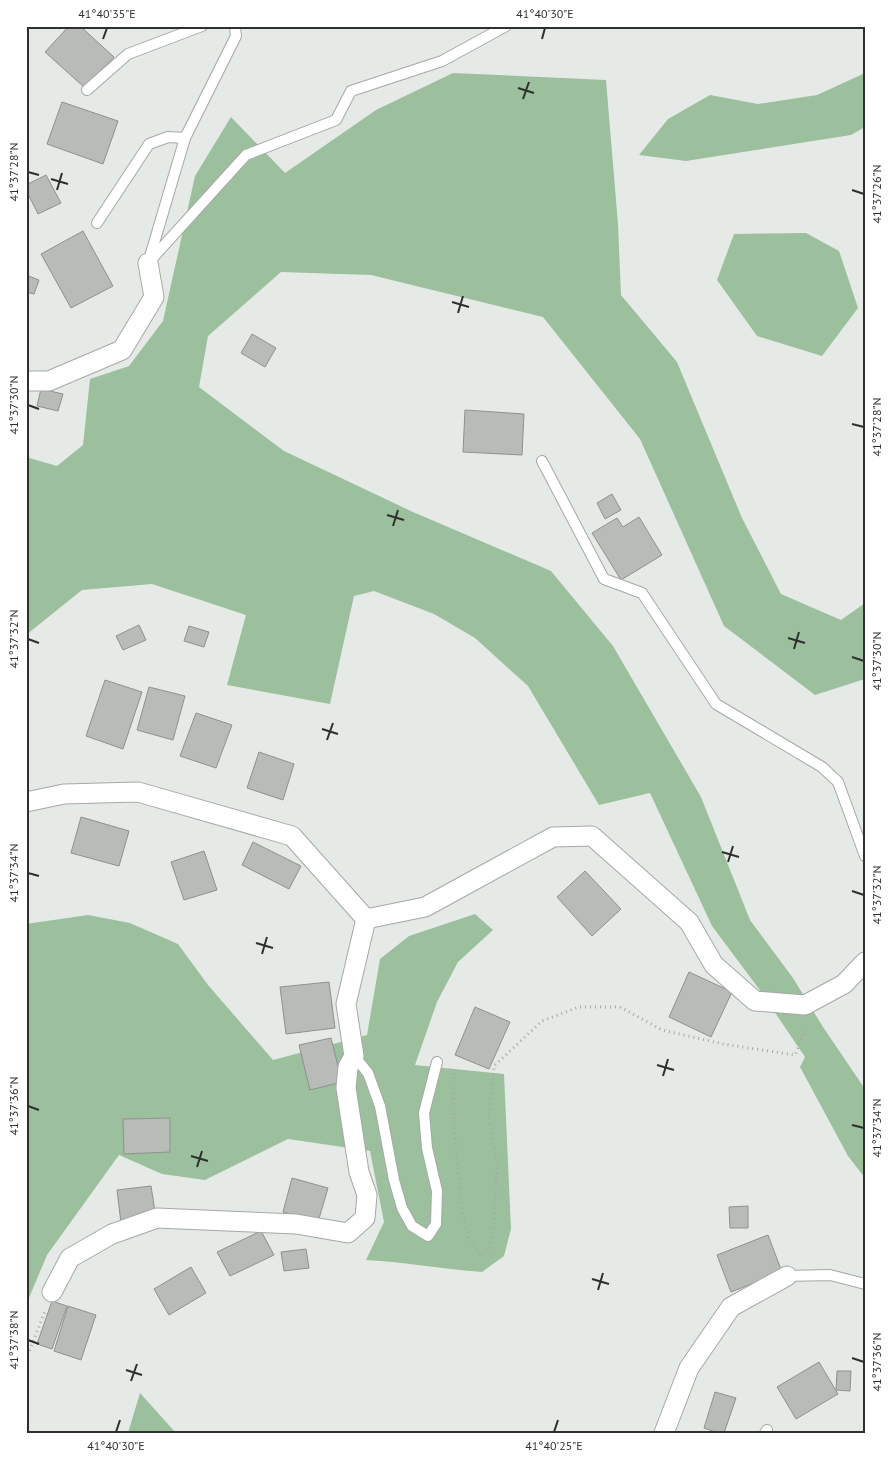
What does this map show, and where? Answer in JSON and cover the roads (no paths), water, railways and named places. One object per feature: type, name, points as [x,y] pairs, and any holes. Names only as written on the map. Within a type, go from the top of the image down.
[{"type":"street","points":[[26,381],[49,381],[122,350],[154,297],[148,263]]},
{"type":"street","points":[[26,802],[64,794],[138,792],[292,836],[366,919]]},
{"type":"street","points":[[366,919],[424,907],[553,837],[592,836],[689,922],[714,965],[755,1001],[805,1005],[844,984],[865,962]]},
{"type":"street","points":[[52,1292],[70,1258],[112,1234],[157,1218],[296,1224],[348,1233],[365,1218],[368,1195],[359,1172],[346,1088],[348,1067],[354,1056],[346,1004],[366,919]]},
{"type":"street","points":[[664,1433],[689,1368],[731,1307],[786,1276]]},
{"type":"lane","points":[[87,90],[128,54],[202,26]]},
{"type":"lane","points":[[148,263],[184,138],[236,36],[235,26]]},
{"type":"lane","points":[[148,263],[246,155],[336,120],[351,91],[442,61],[506,26]]},
{"type":"lane","points":[[97,224],[149,144],[168,137],[184,138]]},
{"type":"lane","points":[[542,461],[604,579],[642,593],[716,704],[822,767],[838,782],[865,856]]},
{"type":"lane","points":[[354,1056],[368,1073],[380,1106],[394,1180],[402,1208],[412,1226],[428,1236],[436,1224],[437,1191],[427,1148],[424,1113],[438,1062]]},
{"type":"lane","points":[[786,1276],[830,1275],[865,1284]]}]
